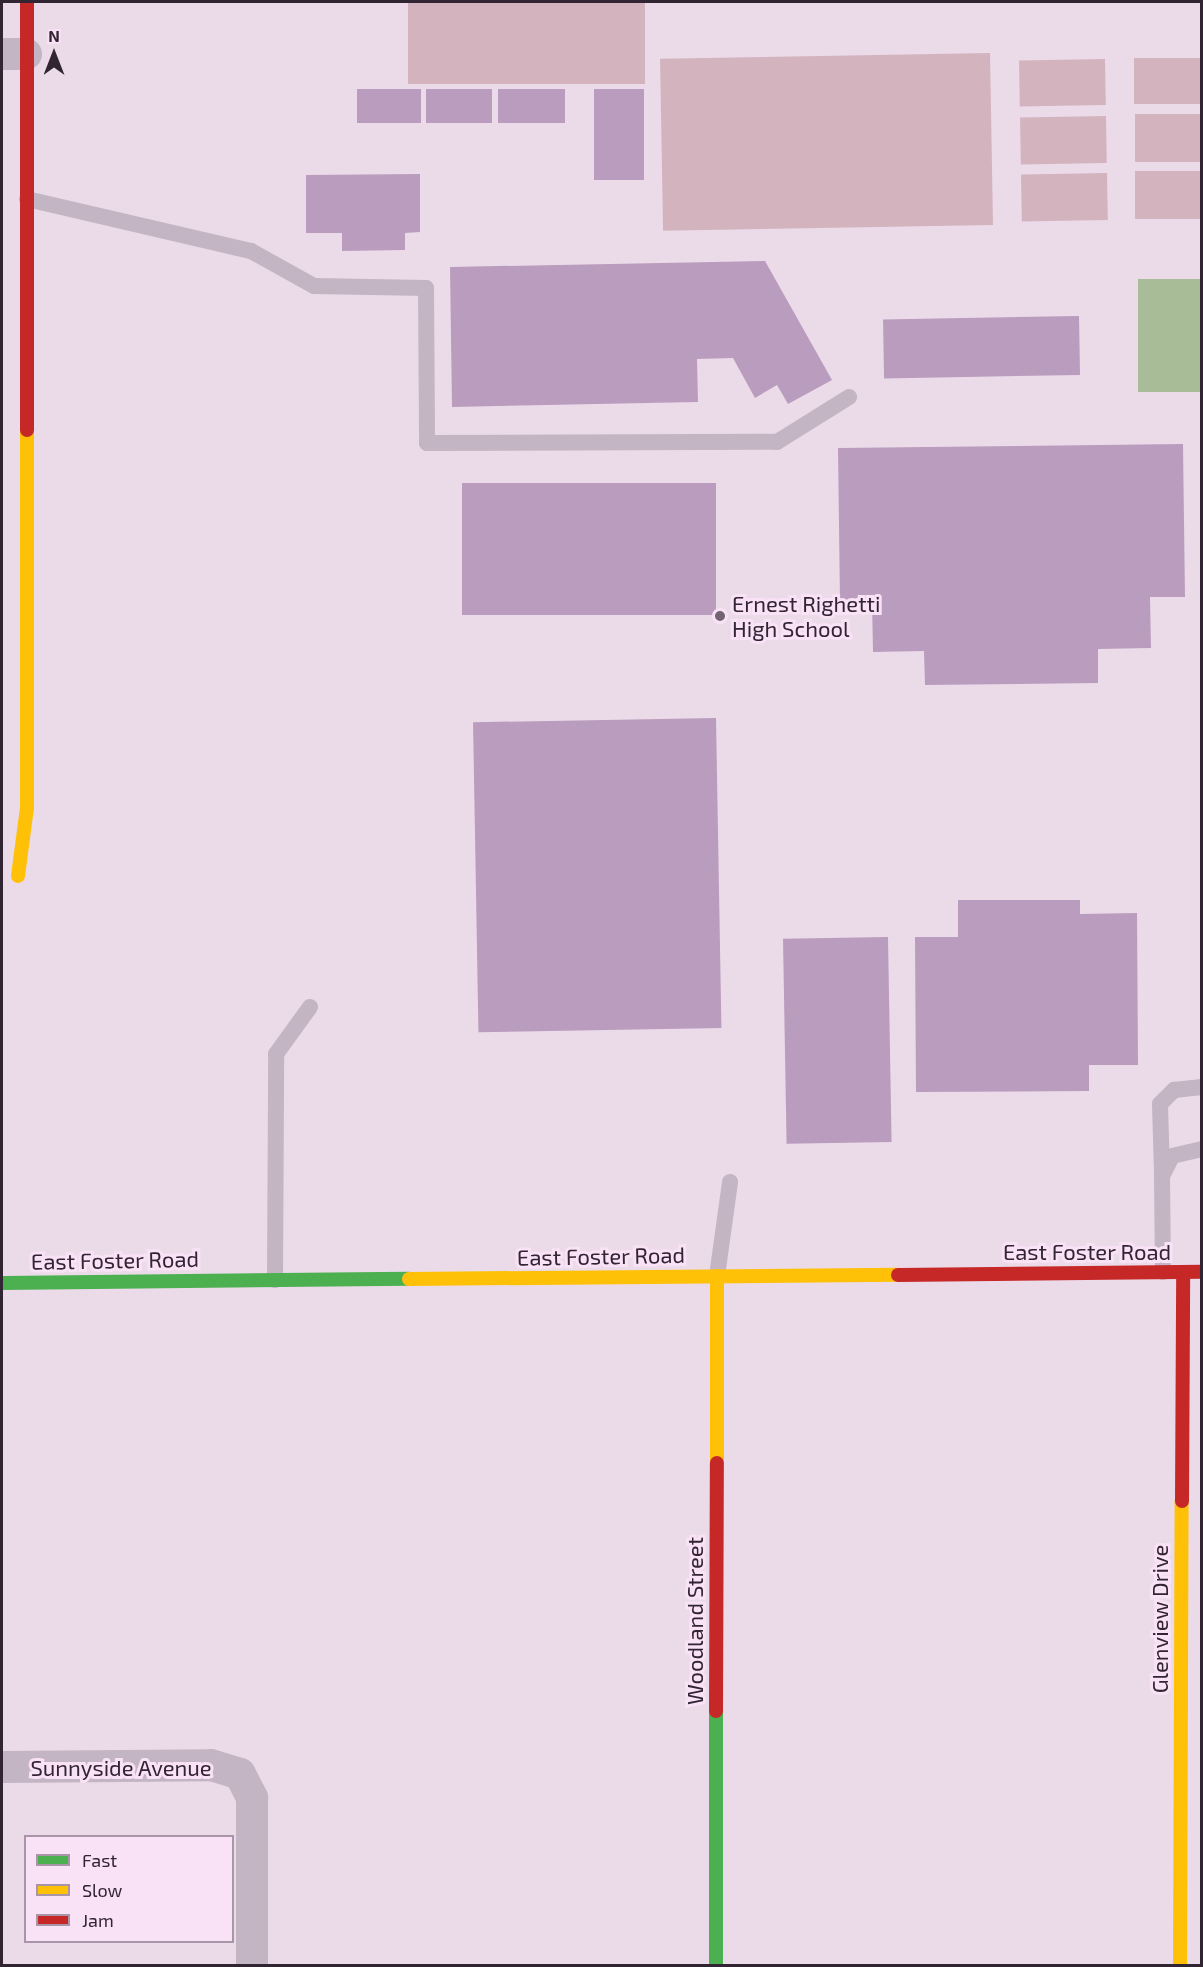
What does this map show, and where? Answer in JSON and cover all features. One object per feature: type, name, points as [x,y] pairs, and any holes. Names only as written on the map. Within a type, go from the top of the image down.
[{"type":"street","points":[[18,876],[27,808],[27,199],[14,54],[27,2]]},
{"type":"street","name":"Glenview Drive","points":[[1180,1965],[1183,1272]]},
{"type":"street","name":"East Foster Road","points":[[2,1282],[1202,1272]]},
{"type":"street","name":"Woodland Street","points":[[716,1965],[717,1276]]},
{"type":"street","name":"Sunnyside Avenue","points":[[2,1767],[211,1765],[240,1774],[252,1798],[252,1965]]},
{"type":"lane","points":[[27,199],[250,251],[314,286],[426,288],[427,442],[777,442],[849,397]]},
{"type":"lane","points":[[275,1280],[276,1054],[310,1007]]},
{"type":"lane","points":[[1162,1272],[1160,1104],[1174,1090],[1202,1087]]},
{"type":"lane","points":[[1162,1176],[1172,1156],[1202,1149]]},
{"type":"lane","points":[[717,1276],[730,1182]]},
{"type":"shaded area","points":[[408,2],[645,2],[645,84],[408,84]]},
{"type":"shaded area","points":[[990,53],[993,225],[663,231],[660,59]]},
{"type":"shaded area","points":[[1134,58],[1201,58],[1201,104],[1134,104]]},
{"type":"shaded area","points":[[1105,59],[1106,105],[1020,106],[1019,61]]},
{"type":"shaded area","points":[[1135,114],[1201,114],[1201,162],[1135,162]]},
{"type":"shaded area","points":[[1106,116],[1107,163],[1021,164],[1020,118]]},
{"type":"shaded area","points":[[1135,171],[1201,171],[1201,219],[1135,219]]},
{"type":"shaded area","points":[[1107,173],[1108,220],[1022,221],[1021,175]]},
{"type":"shaded area","points":[[1138,279],[1201,279],[1201,392],[1138,392]]},
{"type":"building","points":[[357,89],[421,89],[421,123],[357,123]]},
{"type":"building","points":[[426,89],[492,89],[492,123],[426,123]]},
{"type":"building","points":[[498,89],[565,89],[565,123],[498,123]]},
{"type":"building","points":[[594,89],[644,89],[644,180],[594,180]]},
{"type":"building","points":[[420,174],[420,232],[405,233],[405,250],[342,251],[342,233],[306,233],[306,175]]},
{"type":"building","points":[[765,261],[832,380],[788,404],[777,385],[755,398],[733,358],[697,359],[698,402],[452,407],[450,267]]},
{"type":"building","points":[[1079,316],[1080,375],[884,378],[883,319]]},
{"type":"building","points":[[1183,444],[1185,597],[1150,597],[1151,648],[1098,649],[1098,683],[925,685],[924,651],[873,652],[872,602],[840,602],[838,448]]},
{"type":"building","points":[[462,483],[716,483],[716,615],[462,615]]},
{"type":"building","points":[[716,718],[721,1028],[478,1032],[473,722]]},
{"type":"building","points":[[958,900],[1080,900],[1080,914],[1137,913],[1138,1065],[1089,1065],[1089,1091],[916,1092],[915,937],[958,937]]},
{"type":"building","points":[[888,937],[892,1142],[787,1144],[783,939]]},
{"type":"traffic: fast","points":[[2,1283],[409,1279]]},
{"type":"traffic: fast","points":[[716,1711],[716,1966]]},
{"type":"traffic: slow","points":[[18,876],[27,808],[27,430]]},
{"type":"traffic: slow","points":[[409,1279],[898,1275]]},
{"type":"traffic: slow","points":[[717,1276],[717,1463]]},
{"type":"traffic: slow","points":[[1180,1966],[1182,1501]]},
{"type":"traffic: jam","points":[[27,2],[27,430]]},
{"type":"traffic: jam","points":[[1182,1501],[1183,1272]]},
{"type":"traffic: jam","points":[[898,1275],[1202,1272]]},
{"type":"traffic: jam","points":[[716,1711],[717,1463]]},
{"type":"place","name":"Ernest Righetti High School","points":[[720,616]]}]
